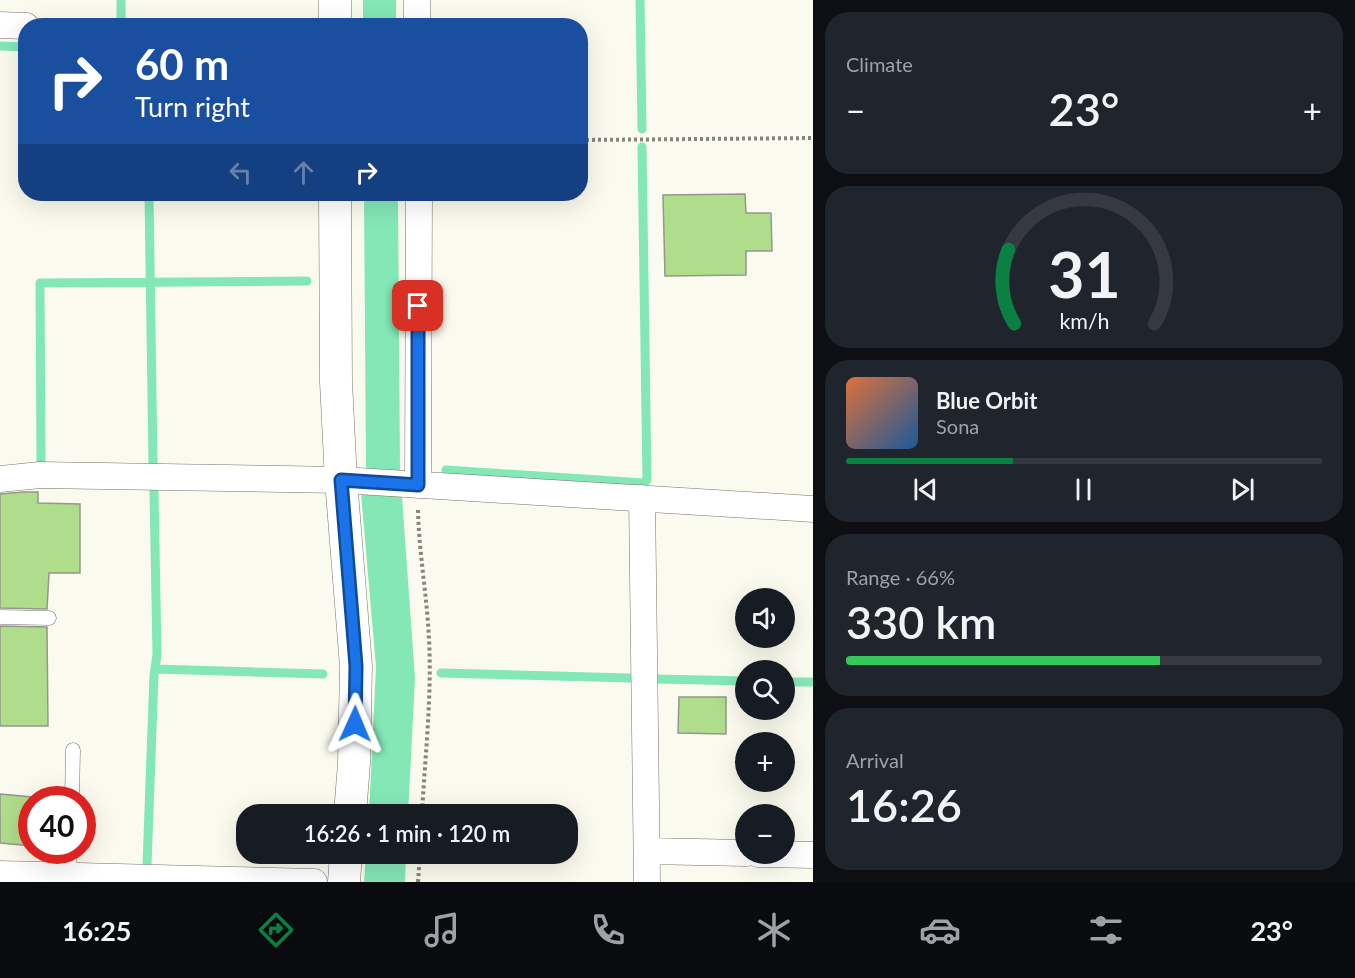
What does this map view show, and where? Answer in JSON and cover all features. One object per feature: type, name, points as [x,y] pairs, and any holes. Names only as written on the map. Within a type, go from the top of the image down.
[{"type":"street","points":[[335,0],[335,18]]},
{"type":"street","points":[[417,0],[417,18]]},
{"type":"street","points":[[0,25],[18,26]]},
{"type":"street","points":[[336,201],[336,382],[350,481],[356,666],[351,804]]},
{"type":"street","points":[[413,485],[419,201]]},
{"type":"street","points":[[0,479],[40,475],[350,481],[813,509]]},
{"type":"street","points":[[642,498],[647,882]]},
{"type":"street","points":[[647,851],[735,853]]},
{"type":"street","points":[[795,855],[813,855]]},
{"type":"street","points":[[344,882],[345,864]]},
{"type":"street","points":[[0,874],[314,882]]},
{"type":"lane","points":[[0,617],[49,618]]},
{"type":"lane","points":[[72,786],[73,750]]},
{"type":"lane","points":[[69,864],[69,876]]},
{"type":"path","points":[[588,140],[813,138]]},
{"type":"path","points":[[413,485],[429,639],[422,804]]},
{"type":"path","points":[[418,882],[419,864]]},
{"type":"shaded area","points":[[363,0],[396,0],[396,18],[363,18]]},
{"type":"shaded area","points":[[364,201],[398,201],[400,469],[415,678],[409,804],[369,804],[376,667],[361,493],[366,468]]},
{"type":"shaded area","points":[[365,864],[406,864],[405,882],[364,882]]},
{"type":"building","points":[[745,194],[746,213],[771,213],[772,251],[746,251],[746,275],[665,276],[663,195]]},
{"type":"building","points":[[38,492],[38,503],[80,504],[80,573],[49,573],[47,609],[0,608],[0,494]]},
{"type":"building","points":[[0,626],[47,627],[48,726],[0,726]]},
{"type":"building","points":[[679,697],[726,697],[726,734],[678,733]]},
{"type":"building","points":[[0,794],[18,796],[18,845],[0,843]]},
{"type":"waterway","points":[[121,0],[121,18]]},
{"type":"waterway","points":[[640,0],[642,129]]},
{"type":"waterway","points":[[0,46],[18,47]]},
{"type":"waterway","points":[[446,470],[644,483],[647,480],[642,147]]},
{"type":"waterway","points":[[149,201],[153,464]]},
{"type":"waterway","points":[[41,464],[40,283],[307,281]]},
{"type":"waterway","points":[[147,865],[154,675],[157,655],[154,491]]},
{"type":"waterway","points":[[155,669],[323,674]]},
{"type":"waterway","points":[[441,673],[630,678]]},
{"type":"waterway","points":[[658,679],[735,681]]},
{"type":"waterway","points":[[795,682],[813,682]]},
{"type":"route","points":[[355,724],[356,666],[341,480],[418,485],[418,306]]}]
